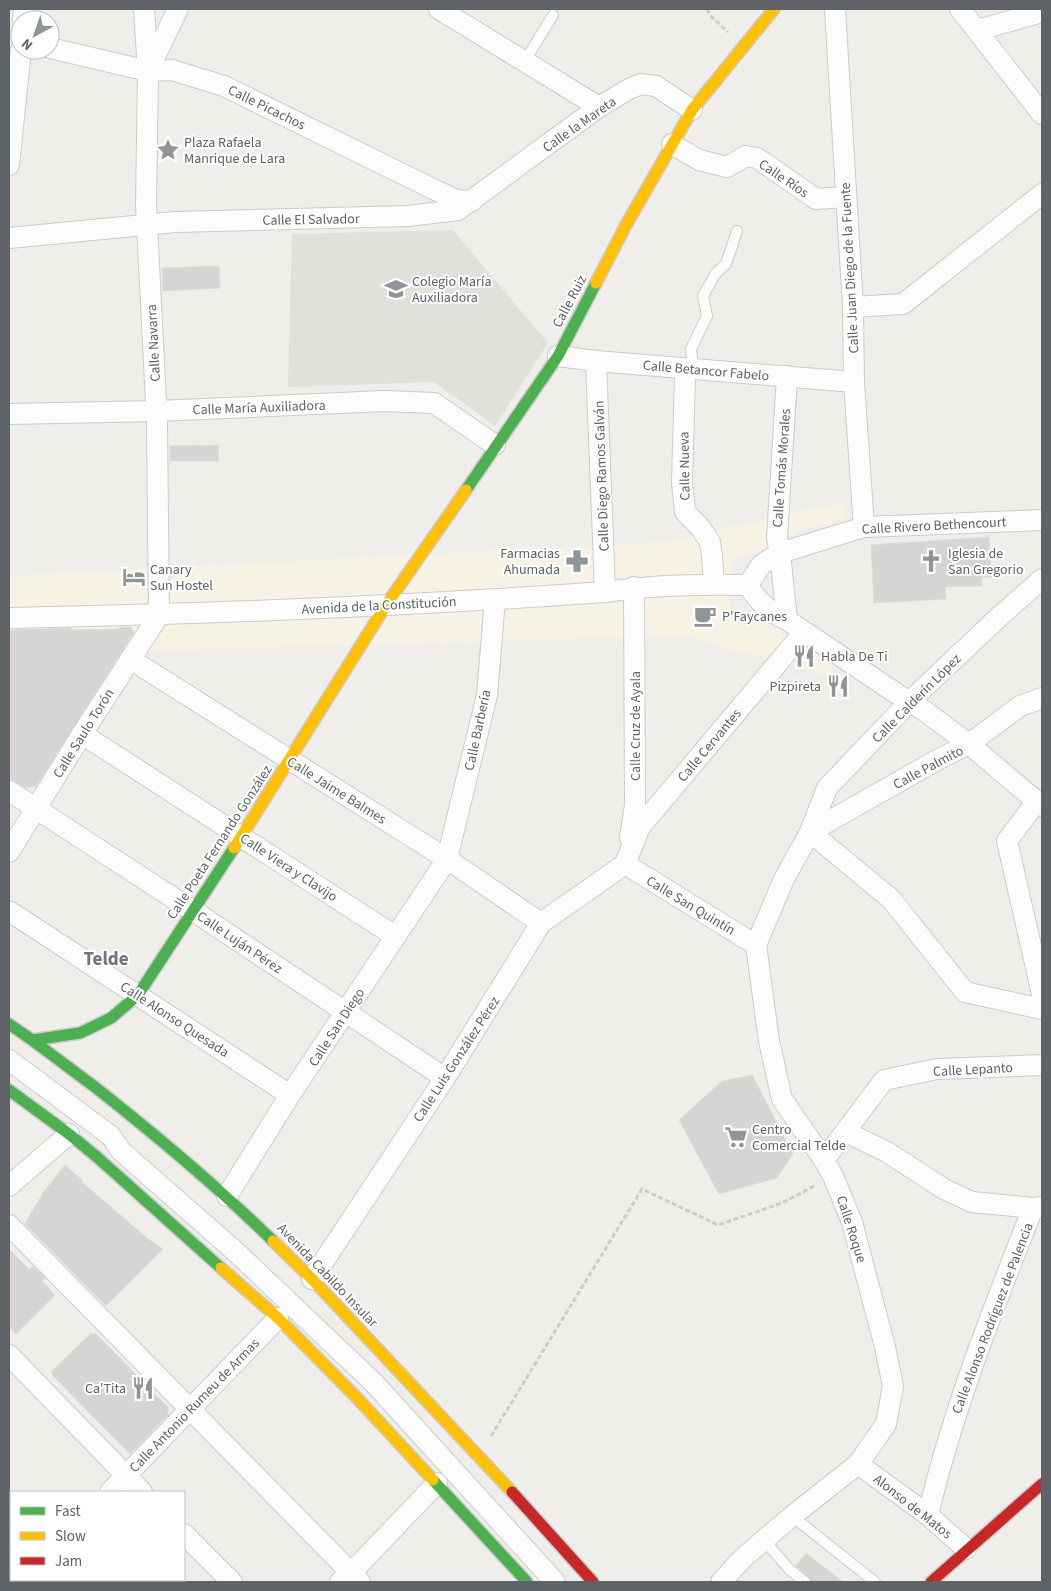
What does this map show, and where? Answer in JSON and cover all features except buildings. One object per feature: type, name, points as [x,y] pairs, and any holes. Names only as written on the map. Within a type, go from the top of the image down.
[{"type":"main road","name":"Calle Ruiz","points":[[386,606],[558,356],[626,225],[692,110],[774,9]]},
{"type":"main road","name":"Calle Poeta Fernando González","points":[[33,1040],[80,1033],[110,1018],[138,995],[242,836],[386,606]]},
{"type":"main road","name":"Avenida Cabildo Insular","points":[[9,1024],[33,1040],[129,1114],[227,1196],[312,1279],[479,1455],[593,1582]]},
{"type":"main road","points":[[9,1090],[69,1134],[104,1163],[278,1318],[358,1399],[527,1582]]},
{"type":"main road","points":[[930,1582],[1042,1484]]},
{"type":"main road","points":[[946,1582],[995,1540]]},
{"type":"street","name":"Calle Navarra","points":[[144,9],[148,71],[147,224],[156,411],[159,614]]},
{"type":"street","points":[[148,71],[178,9]]},
{"type":"street","points":[[439,9],[599,107]]},
{"type":"street","name":"Calle Juan Diego de la Fuente","points":[[835,9],[852,307],[854,382],[864,527]]},
{"type":"street","points":[[960,9],[1042,114]]},
{"type":"street","points":[[978,30],[1042,12]]},
{"type":"street","name":"Calle Picachos","points":[[60,50],[148,71],[172,70],[224,86],[433,189],[457,200],[472,201]]},
{"type":"street","points":[[9,164],[20,60]]},
{"type":"street","name":"Calle la Mareta","points":[[472,201],[599,107],[641,84],[656,86],[692,110]]},
{"type":"street","name":"Calle Ríos","points":[[672,144],[699,160],[727,167],[746,156],[757,158],[816,199],[845,197]]},
{"type":"street","points":[[429,214],[433,189]]},
{"type":"street","points":[[852,307],[903,304],[1042,194]]},
{"type":"street","name":"Calle El Salvador","points":[[9,238],[182,222],[408,216],[458,210],[472,201]]},
{"type":"street","name":"Calle Betancor Fabelo","points":[[558,356],[854,382]]},
{"type":"street","name":"Calle Diego Ramos Galván","points":[[596,360],[605,592]]},
{"type":"street","name":"Calle Nueva","points":[[688,368],[685,376],[682,482],[685,512],[700,527],[710,542],[714,584]]},
{"type":"street","name":"Calle Tomás Morales","points":[[787,376],[777,538],[787,620]]},
{"type":"street","name":"Calle María Auxiliadora","points":[[9,414],[156,411],[384,402],[434,403],[495,445]]},
{"type":"street","name":"Calle Rivero Bethencourt","points":[[749,582],[761,565],[780,553],[864,527],[1042,520]]},
{"type":"street","name":"Calle Calderín López","points":[[810,832],[827,788],[909,702],[1042,579]]},
{"type":"street","points":[[749,582],[755,598],[770,611],[787,620],[922,709],[969,744],[1040,804],[1007,841],[1042,994]]},
{"type":"street","name":"Avenida de la Constitución","points":[[9,618],[386,606],[605,592],[634,588],[749,582]]},
{"type":"street","name":"Calle Cruz de Ayala","points":[[625,864],[635,806],[634,588]]},
{"type":"street","name":"Calle Barbería","points":[[448,859],[487,695],[495,599]]},
{"type":"street","name":"Calle Saulo Torón","points":[[9,852],[159,614]]},
{"type":"street","name":"Calle Cervantes","points":[[625,864],[640,827],[804,632]]},
{"type":"street","name":"Calle Jaime Balmes","points":[[130,659],[448,859],[541,924]]},
{"type":"street","name":"Calle Palmito","points":[[810,832],[969,744],[1020,706],[1042,698]]},
{"type":"street","name":"Calle Viera y Clavijo","points":[[82,734],[395,936]]},
{"type":"street","name":"Calle Luján Pérez","points":[[9,790],[194,910],[445,1078]]},
{"type":"street","points":[[756,945],[784,878],[810,832],[890,899],[965,992],[1042,1009]]},
{"type":"street","name":"Calle San Diego","points":[[227,1196],[290,1096],[448,859]]},
{"type":"street","name":"Calle Luis González Pérez","points":[[312,1279],[445,1078],[541,924],[625,864]]},
{"type":"street","name":"Calle San Quintín","points":[[625,864],[756,945]]},
{"type":"street","name":"Calle Alonso Quesada","points":[[9,910],[290,1096]]},
{"type":"street","name":"Calle Roque","points":[[726,1581],[743,1558],[792,1516],[858,1464],[886,1424],[892,1386],[885,1347],[852,1222],[829,1168],[782,1098],[770,1041],[756,945]]},
{"type":"street","points":[[9,1060],[111,1136],[120,1151],[236,1252],[374,1382],[555,1582]]},
{"type":"street","name":"Calle Lepanto","points":[[829,1168],[846,1132],[884,1080],[937,1069],[1042,1065]]},
{"type":"street","points":[[846,1132],[887,1152],[944,1189],[972,1202],[1038,1207]]},
{"type":"street","points":[[9,1186],[69,1134]]},
{"type":"street","name":"Calle Alonso Rodríguez de Palencia","points":[[928,1515],[956,1412],[989,1318],[1038,1207]]},
{"type":"street","points":[[9,1225],[191,1410],[350,1579],[437,1483]]},
{"type":"street","name":"Calle Antonio Rumeu de Armas","points":[[111,1491],[278,1318]]},
{"type":"street","points":[[9,1355],[141,1491]]},
{"type":"street","name":"Alonso de Matos","points":[[858,1464],[928,1515],[966,1550]]},
{"type":"street","points":[[185,1535],[232,1582]]},
{"type":"street","points":[[17,1582],[22,1581]]},
{"type":"lane","points":[[525,61],[553,15]]},
{"type":"lane","points":[[688,368],[692,359],[691,349],[707,316],[703,296],[716,273],[726,264],[737,231]]},
{"type":"lane","points":[[792,1516],[875,1582]]},
{"type":"lane","points":[[764,1540],[789,1569],[805,1582]]},
{"type":"path","points":[[707,9],[710,16],[743,46]]},
{"type":"path","points":[[479,1455],[642,1189],[718,1224],[782,1203],[829,1168]]},
{"type":"shaded area","name":"Colegio María Auxiliadora","points":[[453,230],[548,343],[495,426],[434,382],[288,387],[292,234]]},
{"type":"shaded area","points":[[843,502],[846,518],[786,535],[763,551],[731,559],[729,607],[747,615],[834,665],[827,676],[685,636],[9,654],[9,576],[664,542]]},
{"type":"traffic: fast","points":[[466,490],[558,356],[596,283]]},
{"type":"traffic: fast","points":[[33,1040],[80,1033],[111,1018],[138,995],[234,848]]},
{"type":"traffic: fast","points":[[9,1024],[95,1087],[141,1124],[208,1181],[273,1241]]},
{"type":"traffic: fast","points":[[9,1090],[97,1157],[221,1268]]},
{"type":"traffic: fast","points":[[433,1480],[527,1582]]},
{"type":"traffic: slow","points":[[596,283],[626,225],[692,110],[774,9]]},
{"type":"traffic: slow","points":[[234,848],[386,605],[466,490]]},
{"type":"traffic: slow","points":[[273,1241],[312,1279],[512,1492]]},
{"type":"traffic: slow","points":[[221,1268],[278,1318],[358,1399],[433,1480]]},
{"type":"traffic: jam","points":[[931,1582],[1042,1484]]},
{"type":"traffic: jam","points":[[512,1492],[593,1582]]},
{"type":"place","name":"Plaza Rafaela Manrique de Lara","points":[[168,150]]},
{"type":"place","name":"Colegio María Auxiliadora","points":[[396,289]]},
{"type":"place","name":"Farmacias Ahumada","points":[[577,561]]},
{"type":"place","name":"Iglesia de San Gregorio","points":[[931,561]]},
{"type":"place","name":"Canary Sun Hostel","points":[[134,577]]},
{"type":"place","name":"P'Faycanes","points":[[705,616]]},
{"type":"place","name":"Habla De Ti","points":[[804,656]]},
{"type":"place","name":"Pizpireta","points":[[838,686]]},
{"type":"place","name":"Centro Comercial Telde","points":[[736,1137]]},
{"type":"place","name":"Ca'Tita","points":[[143,1388]]},
{"type":"district","name":"Telde","points":[[106,958]]}]
